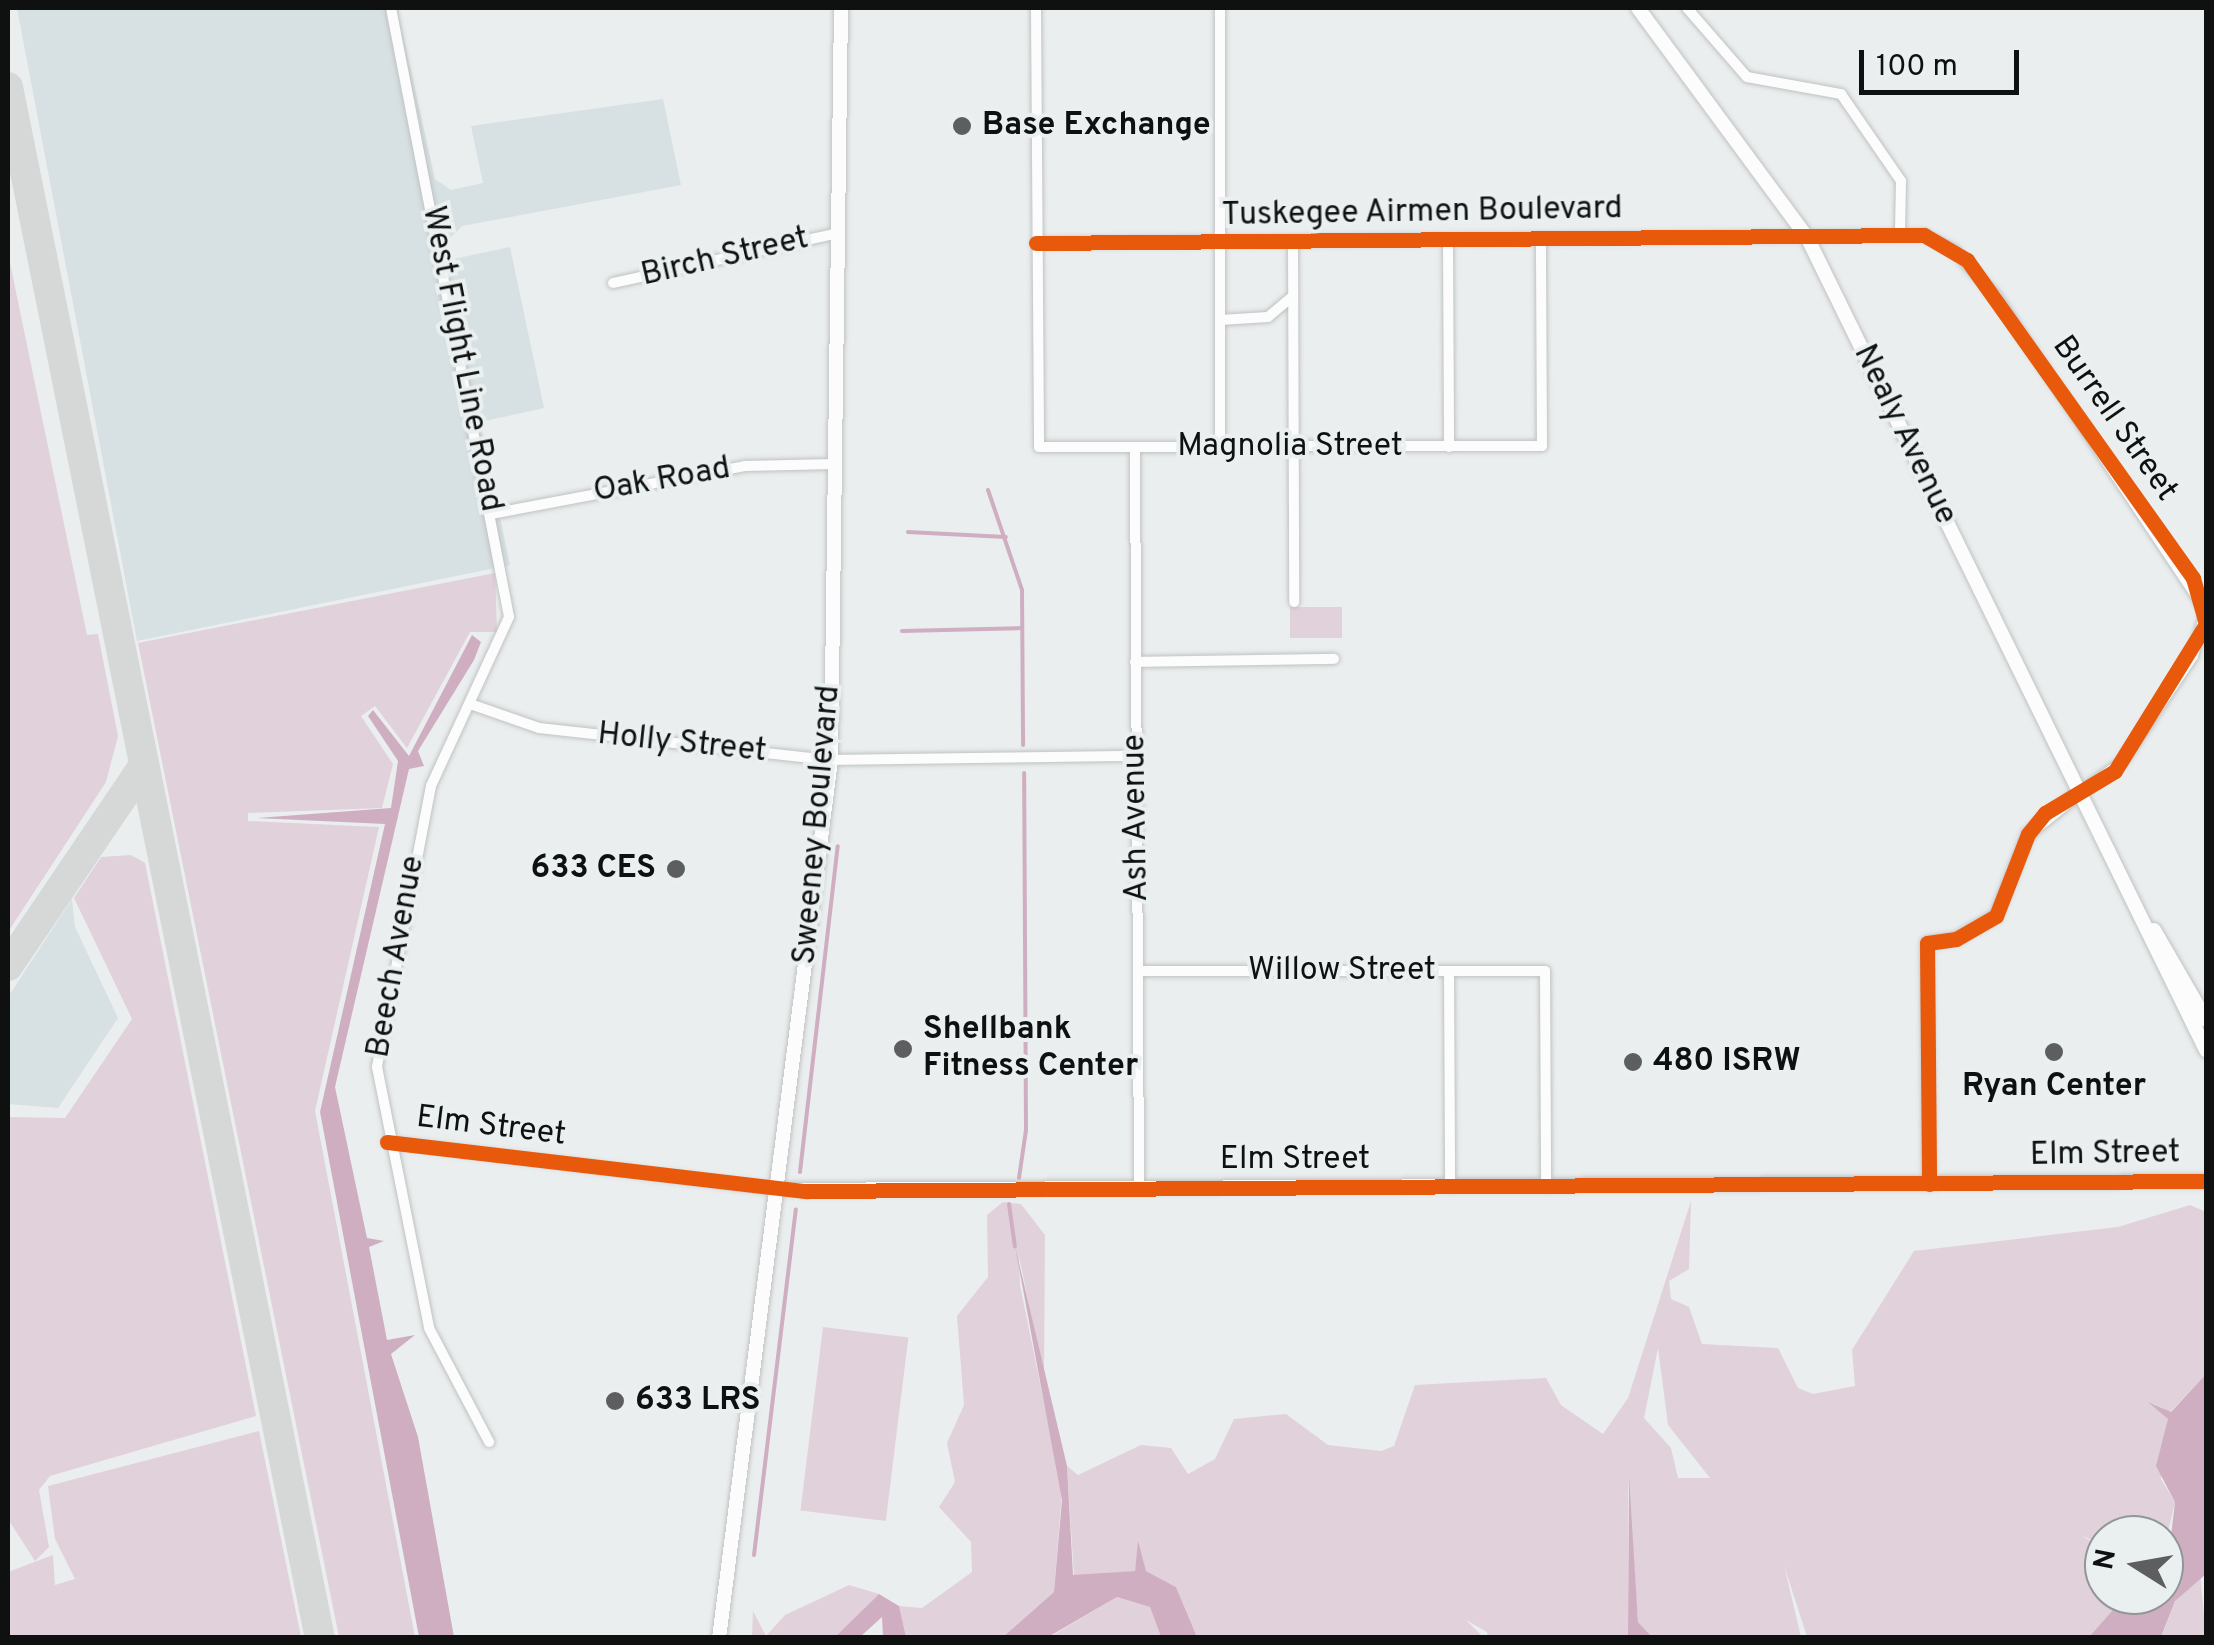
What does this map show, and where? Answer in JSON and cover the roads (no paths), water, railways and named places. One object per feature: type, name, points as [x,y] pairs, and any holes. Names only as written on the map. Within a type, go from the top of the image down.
[{"type":"main road","name":"Sweeney Boulevard","points":[[719,1638],[830,760],[841,8]]},
{"type":"main road","name":"Nealy Avenue","points":[[1638,8],[1807,237],[2126,888]]},
{"type":"main road","points":[[2126,888],[2206,1020]]},
{"type":"main road","points":[[2126,888],[2206,1050]]},
{"type":"street","name":"West Flight Line Road","points":[[391,8],[508,617],[474,706]]},
{"type":"street","points":[[1036,8],[1036,243]]},
{"type":"street","points":[[1220,8],[1220,447]]},
{"type":"street","points":[[1687,8],[1747,77],[1841,94],[1901,180],[1900,235]]},
{"type":"street","name":"Birch Street","points":[[613,283],[838,233]]},
{"type":"street","name":"Burrell Street","points":[[1807,237],[1924,235],[1967,260],[2202,596],[2206,624],[2193,656],[2115,771],[2079,793]]},
{"type":"street","name":"Tuskegee Airmen Boulevard","points":[[1036,243],[1807,237]]},
{"type":"street","points":[[1448,240],[1448,446]]},
{"type":"street","name":"Magnolia Street","points":[[1036,243],[1039,447],[1542,446],[1541,240]]},
{"type":"street","points":[[1294,242],[1294,602]]},
{"type":"street","points":[[1220,320],[1268,317],[1294,295]]},
{"type":"street","name":"Ash Avenue","points":[[1134,448],[1139,1187]]},
{"type":"street","name":"Oak Road","points":[[491,514],[745,466],[835,464]]},
{"type":"street","points":[[1135,662],[1334,659]]},
{"type":"street","name":"Holly Street","points":[[474,706],[538,728],[830,760],[1135,756]]},
{"type":"street","name":"Beech Avenue","points":[[474,706],[430,786],[393,949],[377,1068],[388,1142],[429,1328],[489,1442]]},
{"type":"street","points":[[1929,1184],[1928,943],[1956,939],[1996,916],[2028,834],[2079,793]]},
{"type":"street","points":[[1449,971],[1450,1187]]},
{"type":"street","name":"Willow Street","points":[[1138,972],[1544,971],[1546,1187]]},
{"type":"street","name":"Elm Street","points":[[388,1142],[777,1189],[2206,1181]]},
{"type":"waterway","points":[[988,490],[1022,590],[1023,745]]},
{"type":"waterway","points":[[908,532],[1006,537]]},
{"type":"waterway","points":[[902,631],[1022,628]]},
{"type":"waterway","points":[[1019,1178],[1026,1130],[1024,773]]},
{"type":"waterway","points":[[800,1172],[838,846]]},
{"type":"waterway","points":[[1009,1204],[1015,1247]]},
{"type":"waterway","points":[[754,1555],[796,1210]]},
{"type":"place","name":"Base Exchange","points":[[962,126]]},
{"type":"place","name":"633 CES","points":[[676,869]]},
{"type":"place","name":"Shellbank Fitness Center","points":[[903,1049]]},
{"type":"place","name":"Ryan Center","points":[[2054,1052]]},
{"type":"place","name":"480 ISRW","points":[[1633,1062]]},
{"type":"place","name":"633 LRS","points":[[615,1401]]}]
